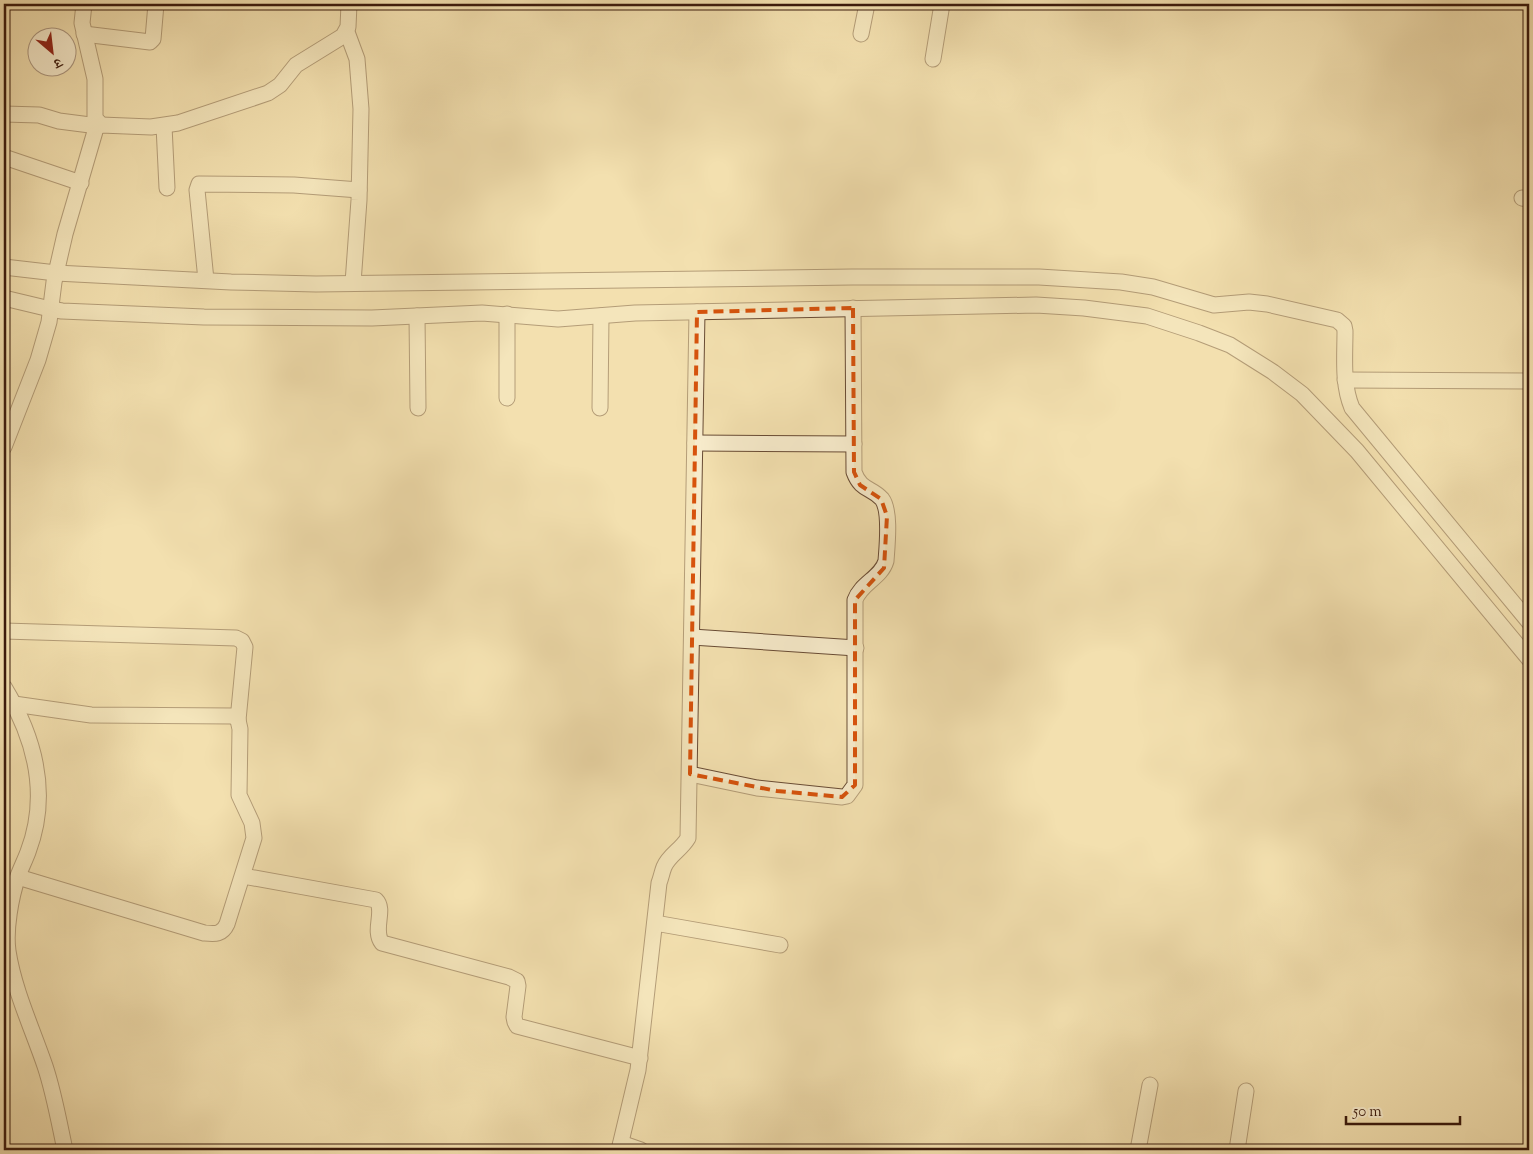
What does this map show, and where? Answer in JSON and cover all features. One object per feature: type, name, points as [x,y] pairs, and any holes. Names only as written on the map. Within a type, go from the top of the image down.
[{"type":"street","points":[[84,4],[82,15],[84,34],[95,79],[95,118],[99,125]]},
{"type":"street","points":[[84,34],[150,42],[153,38],[156,4]]},
{"type":"street","points":[[349,4],[347,32],[357,59],[361,109],[359,190],[353,283]]},
{"type":"street","points":[[861,34],[867,4]]},
{"type":"street","points":[[932,59],[942,4]]},
{"type":"street","points":[[4,114],[40,115],[59,121],[99,125],[164,126],[178,123],[275,90],[296,65],[339,40],[347,32]]},
{"type":"street","points":[[4,447],[38,360],[53,291],[81,183],[99,125]]},
{"type":"street","points":[[164,126],[167,188]]},
{"type":"street","points":[[4,157],[81,183]]},
{"type":"street","points":[[206,280],[197,190],[200,184],[294,185],[359,190]]},
{"type":"street","points":[[4,267],[53,291],[204,317],[372,318],[482,312],[558,319],[635,313],[1036,305],[1084,308],[1147,316],[1230,345],[1302,394],[1364,458],[1529,659]]},
{"type":"street","points":[[4,298],[53,291],[206,280],[316,284],[852,277],[1039,277],[1121,282],[1153,287],[1214,305],[1249,302],[1267,304],[1337,320],[1344,326],[1347,395],[1356,414],[1529,622]]},
{"type":"street","points":[[690,774],[777,791],[848,796],[855,785],[855,600],[862,588],[884,568],[886,561],[887,516],[885,505],[881,499],[860,485],[854,472],[854,308]]},
{"type":"street","points":[[641,1150],[620,1146],[640,1058],[659,883],[664,866],[672,855],[683,847],[688,838],[697,312]]},
{"type":"street","points":[[507,314],[507,398]]},
{"type":"street","points":[[417,316],[418,408]]},
{"type":"street","points":[[600,408],[601,316]]},
{"type":"street","points":[[1345,380],[1529,381]]},
{"type":"street","points":[[695,443],[854,444]]},
{"type":"street","points":[[4,631],[236,638],[242,641],[245,647],[238,720],[240,729],[239,795],[254,830],[254,838],[224,930],[216,934],[204,933],[18,877]]},
{"type":"street","points":[[692,637],[856,648]]},
{"type":"street","points":[[7,694],[91,715],[225,715],[233,716],[238,720]]},
{"type":"street","points":[[7,694],[27,732],[34,754],[39,804],[36,828],[18,877],[5,929],[14,977],[45,1068],[65,1150]]},
{"type":"street","points":[[243,876],[376,900],[380,907],[377,935],[382,943],[509,977],[517,981],[514,1017],[517,1026],[640,1058]]},
{"type":"street","points":[[655,924],[780,945]]},
{"type":"street","points":[[1138,1150],[1150,1085]]},
{"type":"street","points":[[1237,1150],[1246,1091]]},
{"type":"highlighted area","points":[[853,308],[854,472],[860,485],[881,499],[887,516],[884,568],[855,600],[855,785],[842,797],[777,791],[690,774],[697,312]]}]
